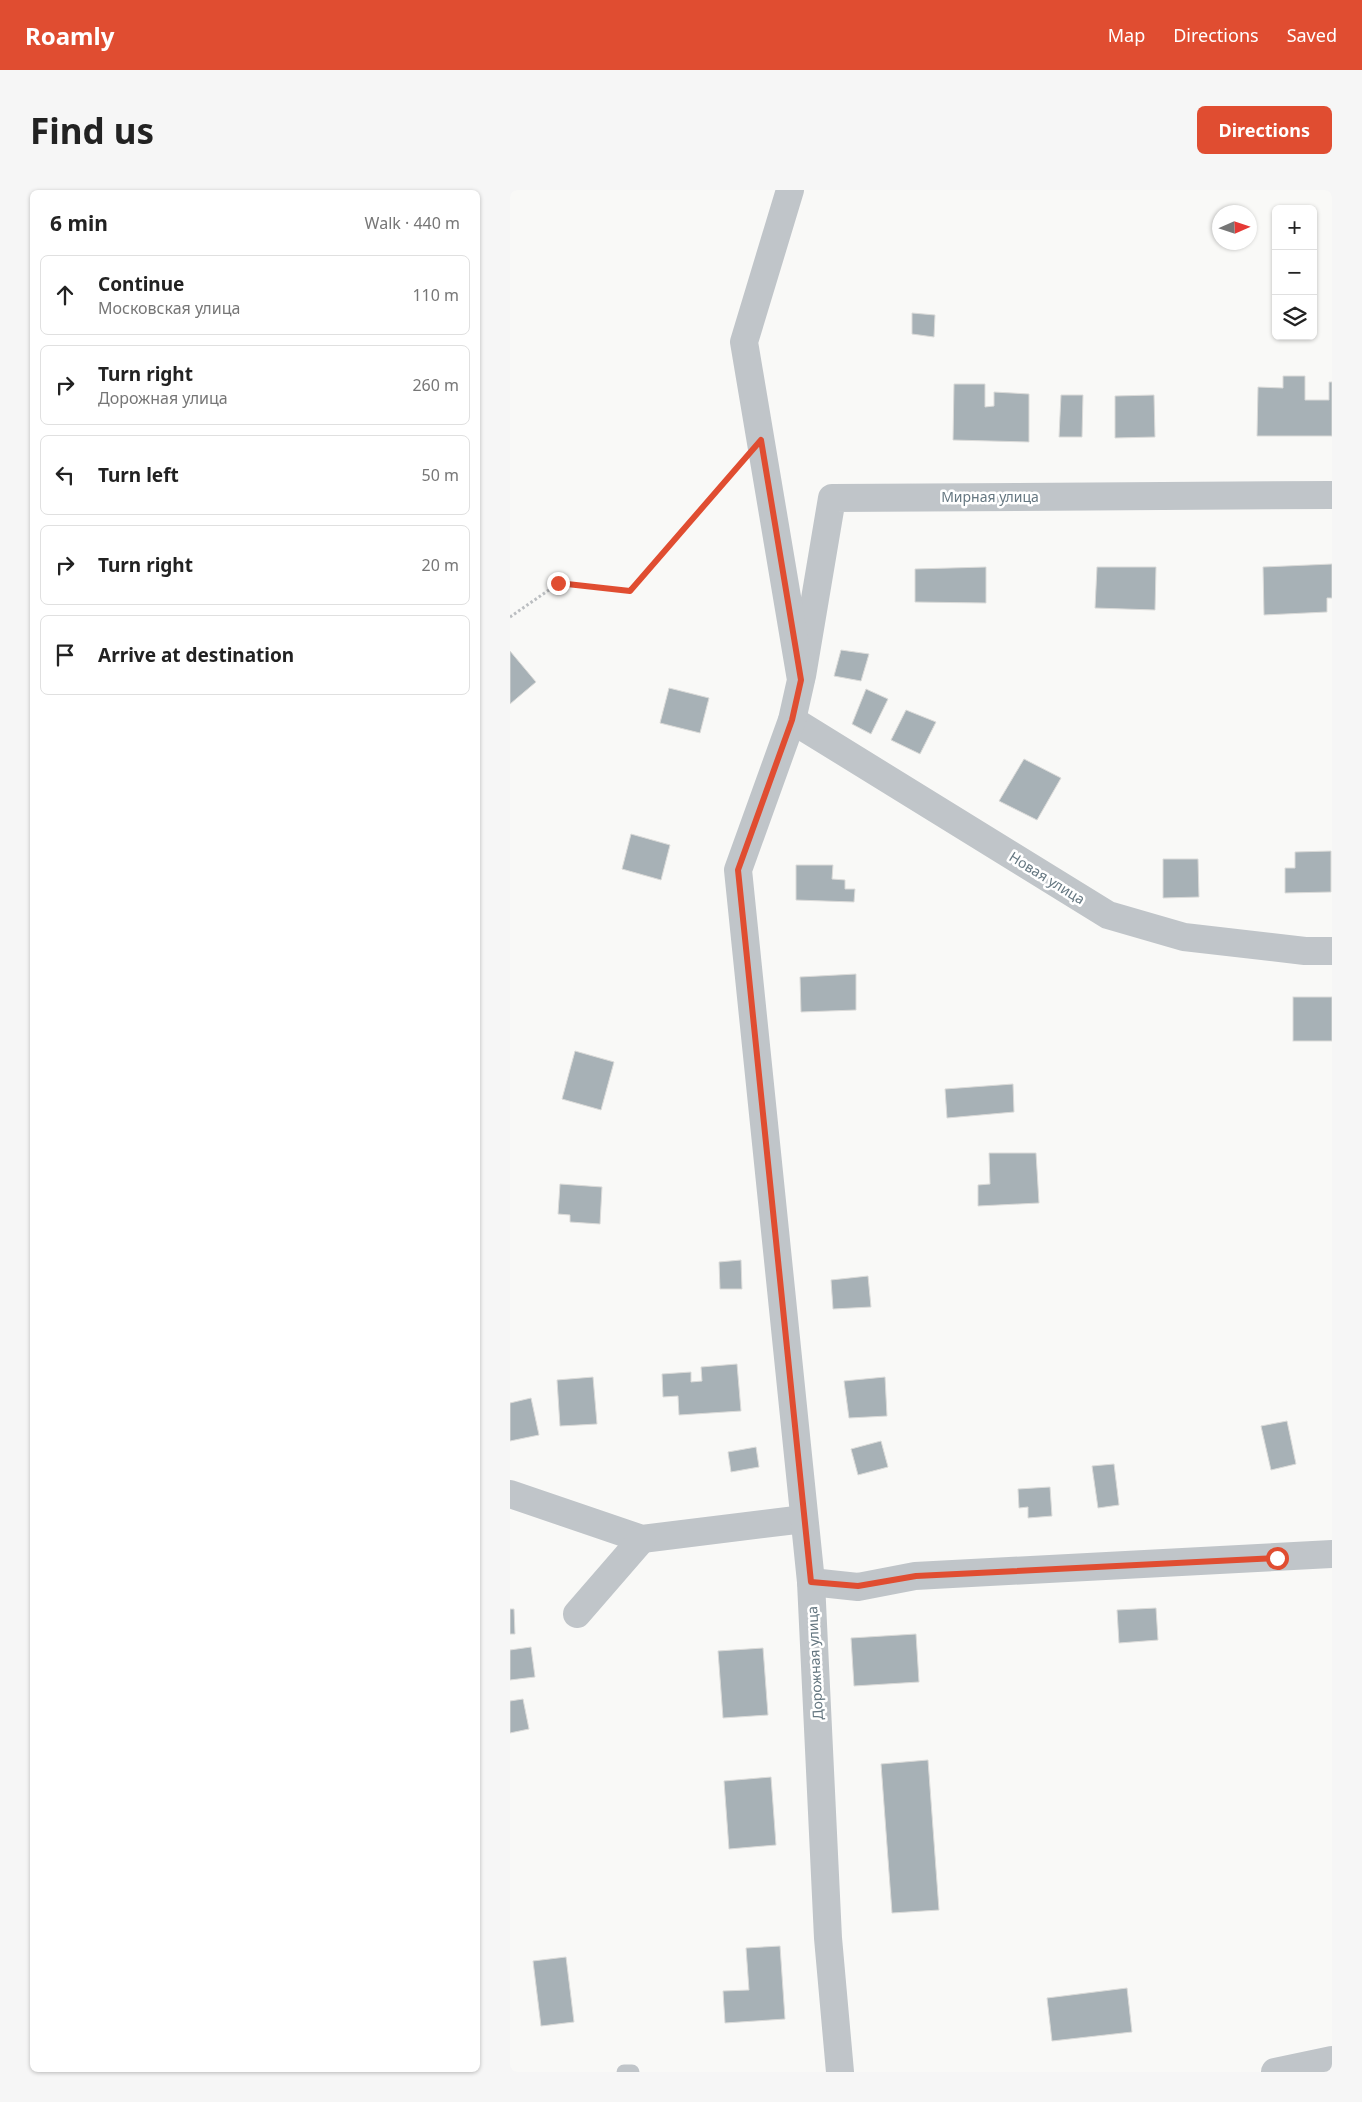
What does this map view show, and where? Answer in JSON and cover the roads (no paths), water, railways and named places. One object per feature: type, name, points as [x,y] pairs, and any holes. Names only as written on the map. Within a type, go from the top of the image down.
[{"type":"street","name":"Дорожная улица","points":[[790,190],[744,342],[801,680],[792,720],[738,870],[811,1582],[828,1938],[840,2072]]},
{"type":"street","name":"Мирная улица","points":[[801,680],[832,498],[1332,495]]},
{"type":"street","name":"Новая улица","points":[[792,720],[1108,916],[1184,938],[1305,951],[1332,951]]},
{"type":"street","points":[[510,1494],[642,1539],[804,1519]]},
{"type":"street","points":[[577,1614],[642,1539]]},
{"type":"street","points":[[811,1582],[858,1586],[916,1576],[1332,1554]]},
{"type":"street","points":[[1275,2072],[1332,2060]]},
{"type":"lane","points":[[624,2072],[632,2072]]}]
